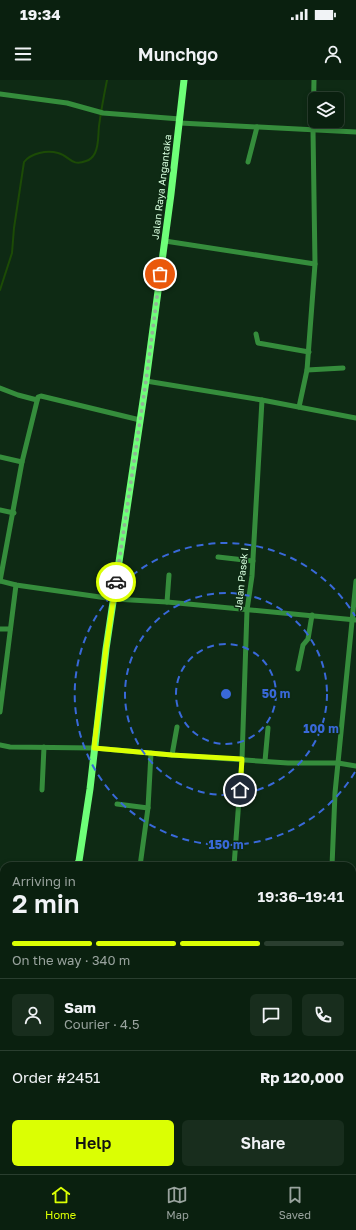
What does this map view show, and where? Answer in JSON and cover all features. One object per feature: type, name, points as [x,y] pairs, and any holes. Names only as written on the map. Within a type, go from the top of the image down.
[{"type":"main road","name":"Jalan Raya Angantaka","points":[[78,862],[90,789],[106,649],[146,381],[165,241],[184,80]]},
{"type":"street","points":[[299,407],[307,370],[315,264],[313,130],[314,80]]},
{"type":"street","points":[[0,94],[67,103],[103,112],[180,121],[356,132]]},
{"type":"street","points":[[248,162],[257,127]]},
{"type":"street","points":[[165,241],[315,264]]},
{"type":"street","points":[[256,334],[258,343],[309,352]]},
{"type":"street","points":[[307,370],[343,368]]},
{"type":"street","points":[[146,381],[262,400],[356,418]]},
{"type":"street","points":[[0,388],[37,400]]},
{"type":"street","points":[[140,420],[38,396],[22,462],[14,513],[0,581],[16,585],[114,599],[166,602],[354,620]]},
{"type":"street","name":"Jalan Pasek I","points":[[234,862],[242,759],[247,610],[253,561],[262,400]]},
{"type":"street","points":[[0,457],[22,462]]},
{"type":"street","points":[[0,510],[14,513]]},
{"type":"street","points":[[218,557],[253,561]]},
{"type":"street","points":[[166,602],[169,575]]},
{"type":"street","points":[[332,862],[335,793],[354,620],[356,581]]},
{"type":"street","points":[[0,712],[16,585]]},
{"type":"street","points":[[298,669],[302,645],[308,639],[312,615]]},
{"type":"street","points":[[0,629],[10,629]]},
{"type":"street","points":[[172,755],[177,727]]},
{"type":"street","points":[[265,761],[268,728]]},
{"type":"street","points":[[0,745],[10,747],[94,748],[288,763],[338,763],[356,766]]},
{"type":"street","points":[[42,790],[44,747]]},
{"type":"street","points":[[141,862],[148,808],[151,753]]},
{"type":"street","points":[[117,804],[148,808]]},
{"type":"waterway","points":[[0,290],[12,253],[14,228],[24,162],[35,154],[49,152],[62,154],[77,163],[89,160],[95,153],[97,147],[107,80]]},
{"type":"way so far","points":[[116,582],[146,381],[160,274]]},
{"type":"route","points":[[116,582],[94,748],[242,759],[240,790]]}]
